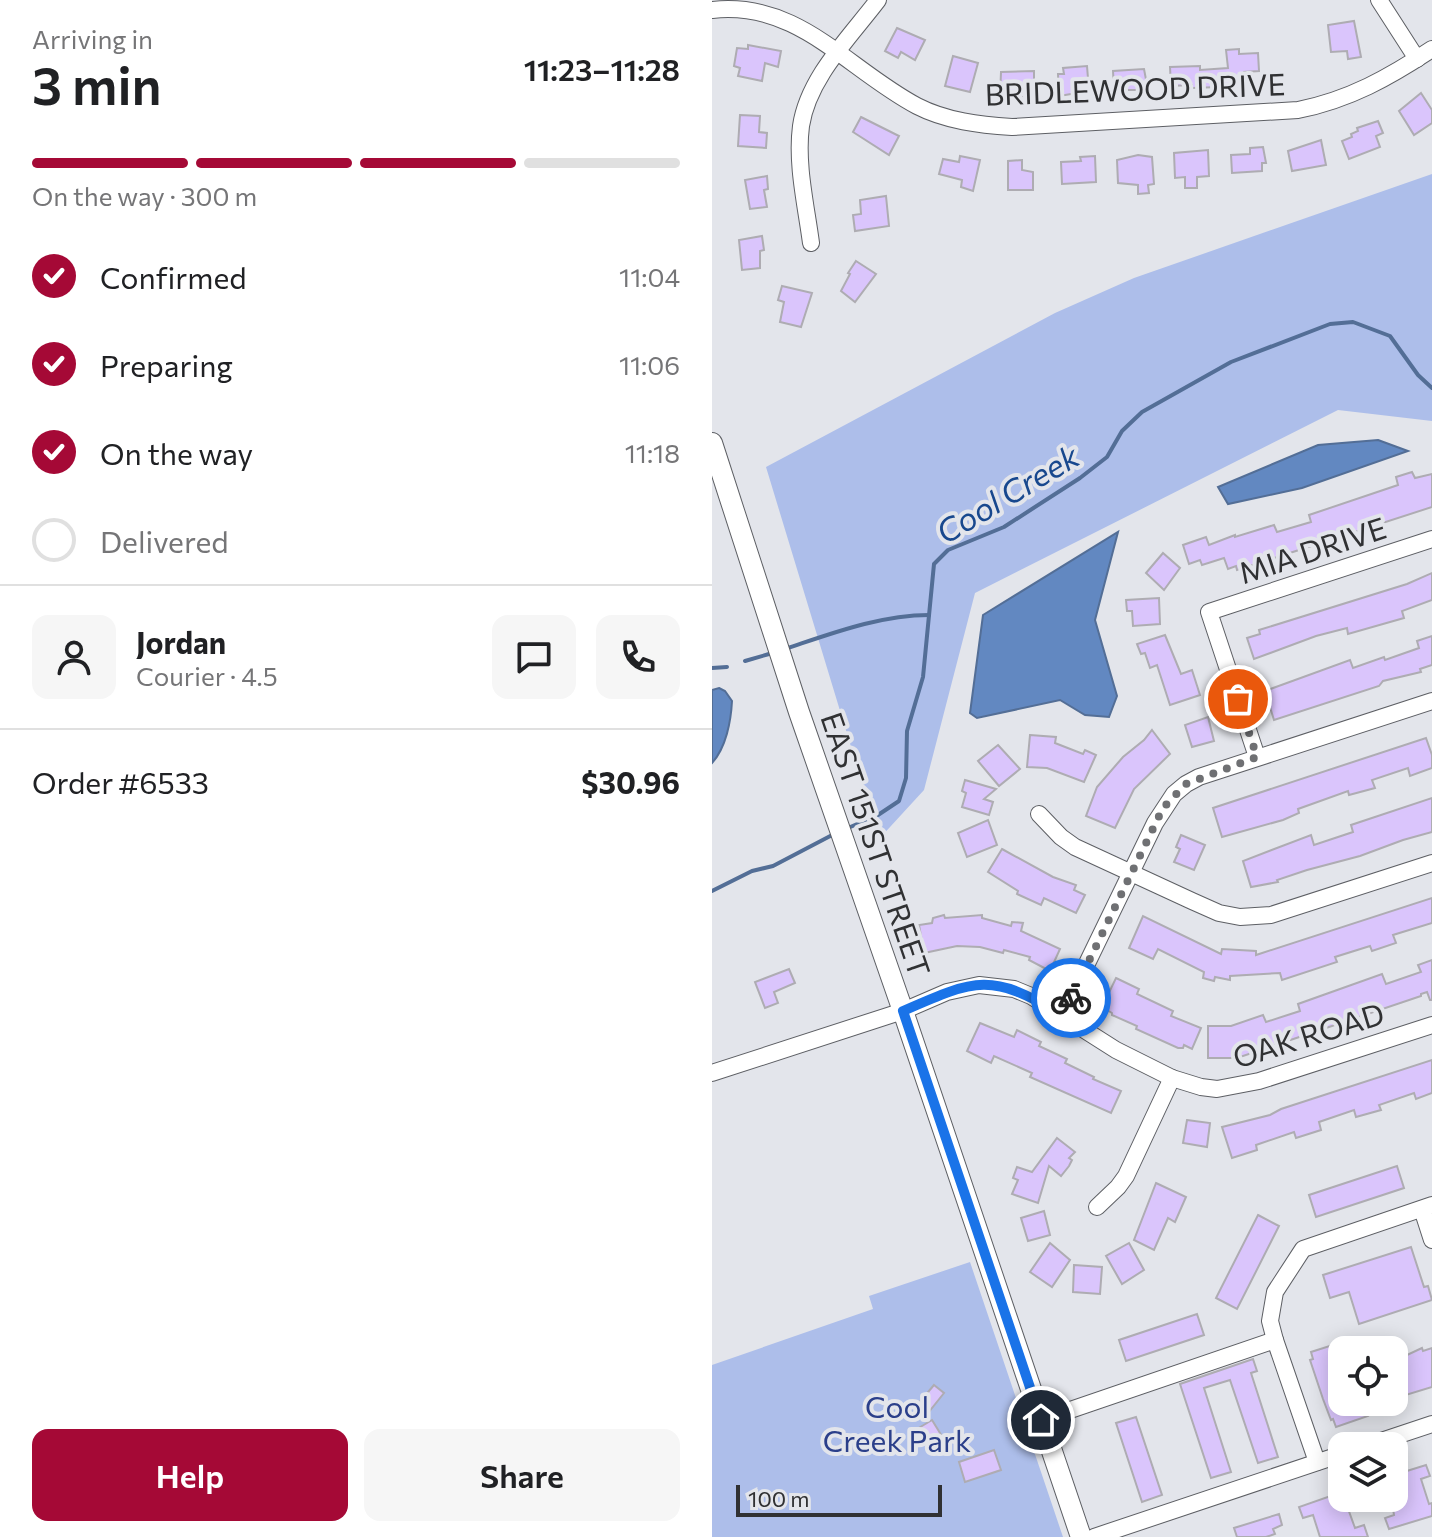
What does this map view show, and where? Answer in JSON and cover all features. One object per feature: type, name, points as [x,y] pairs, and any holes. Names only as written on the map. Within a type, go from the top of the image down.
[{"type":"street","points":[[811,243],[800,160],[802,124],[814,87],[878,0]]},
{"type":"street","points":[[1379,0],[1417,59]]},
{"type":"street","name":"BRIDLEWOOD DRIVE","points":[[712,10],[739,8],[776,14],[797,23],[919,107],[964,122],[1012,127],[1298,110],[1374,85],[1432,49]]},
{"type":"street","name":"EAST 151ST STREET","points":[[712,443],[799,712],[1081,1537]]},
{"type":"street","name":"MIA DRIVE","points":[[1257,757],[1209,612],[1432,539]]},
{"type":"street","points":[[1062,1015],[1155,823],[1174,794],[1199,777],[1432,701]]},
{"type":"street","points":[[1039,814],[1075,847],[1219,913],[1255,917],[1271,915],[1432,863]]},
{"type":"street","name":"OAK ROAD","points":[[712,1073],[903,1011],[964,987],[996,985],[1031,996],[1116,1050],[1172,1078],[1201,1087],[1235,1087],[1432,1025]]},
{"type":"street","points":[[1097,1207],[1126,1176],[1172,1078]]},
{"type":"street","points":[[1317,1462],[1270,1321],[1275,1292],[1303,1249],[1427,1207],[1432,1240]]},
{"type":"street","points":[[1041,1420],[1275,1340]]},
{"type":"street","points":[[1408,1435],[1430,1429]]},
{"type":"street","points":[[1094,1537],[1328,1458]]},
{"type":"green space","points":[[1432,174],[1432,421],[1338,410],[975,593],[924,790],[879,839],[766,467],[1055,313],[1134,278]]},
{"type":"green space","name":"Cool Creek Park","points":[[970,1262],[1063,1537],[712,1537],[712,1365],[873,1309],[869,1296]]},
{"type":"shaded area","points":[[1378,440],[1408,451],[1302,488],[1228,504],[1218,487],[1318,445]]},
{"type":"shaded area","points":[[1118,532],[1095,620],[1117,696],[1109,717],[1085,715],[1060,700],[977,718],[970,713],[983,615]]},
{"type":"shaded area","points":[[719,688],[732,701],[724,742],[712,763],[712,690]]},
{"type":"building","points":[[1354,21],[1361,57],[1348,59],[1347,51],[1331,52],[1328,25]]},
{"type":"building","points":[[897,28],[925,40],[915,60],[901,52],[898,58],[885,51]]},
{"type":"building","points":[[748,45],[781,51],[778,67],[765,63],[762,81],[738,76],[740,68],[734,66],[737,48],[748,49]]},
{"type":"building","points":[[1239,49],[1239,54],[1258,53],[1259,71],[1244,72],[1246,86],[1171,86],[1170,67],[1200,66],[1200,70],[1228,68],[1226,50]]},
{"type":"building","points":[[953,56],[978,63],[970,92],[945,86]]},
{"type":"building","points":[[1087,66],[1089,91],[1059,96],[1058,74],[1064,74],[1063,68]]},
{"type":"building","points":[[1144,69],[1148,90],[1114,90],[1113,71]]},
{"type":"building","points":[[1034,71],[1034,96],[1000,97],[1001,72]]},
{"type":"building","points":[[1421,93],[1432,110],[1432,123],[1414,135],[1399,111]]},
{"type":"building","points":[[740,115],[760,116],[759,132],[767,133],[766,148],[738,146]]},
{"type":"building","points":[[861,117],[899,136],[889,155],[853,132]]},
{"type":"building","points":[[1378,121],[1383,133],[1376,136],[1380,147],[1349,159],[1342,141],[1352,137],[1357,128]]},
{"type":"building","points":[[1321,140],[1326,165],[1292,171],[1288,151]]},
{"type":"building","points":[[1263,147],[1266,163],[1262,163],[1262,171],[1232,173],[1231,155],[1250,154],[1250,148]]},
{"type":"building","points":[[1208,150],[1209,176],[1197,177],[1197,188],[1185,188],[1185,177],[1175,178],[1174,153]]},
{"type":"building","points":[[1138,155],[1152,157],[1154,184],[1148,185],[1149,193],[1138,194],[1138,185],[1118,183],[1117,160]]},
{"type":"building","points":[[960,156],[980,160],[973,191],[961,187],[962,180],[939,174],[943,159],[959,162]]},
{"type":"building","points":[[1095,156],[1096,182],[1062,184],[1061,162],[1081,161],[1080,157]]},
{"type":"building","points":[[1022,160],[1022,170],[1033,172],[1033,190],[1008,190],[1008,161]]},
{"type":"building","points":[[767,176],[768,189],[764,190],[767,207],[750,209],[745,180]]},
{"type":"building","points":[[886,196],[889,226],[855,231],[853,215],[861,214],[860,200]]},
{"type":"building","points":[[762,236],[764,250],[760,251],[760,268],[742,270],[739,240]]},
{"type":"building","points":[[856,261],[876,274],[855,302],[841,291]]},
{"type":"building","points":[[782,286],[812,293],[801,327],[780,322],[784,302],[778,300]]},
{"type":"building","points":[[1412,472],[1415,478],[1432,474],[1432,507],[1237,570],[1236,566],[1228,569],[1224,558],[1202,565],[1200,560],[1189,564],[1183,545],[1206,537],[1209,545],[1274,525],[1277,532],[1311,522],[1309,515],[1398,485],[1396,477]]},
{"type":"building","points":[[1163,553],[1180,568],[1164,590],[1146,573]]},
{"type":"building","points":[[1432,573],[1432,600],[1402,611],[1404,618],[1348,634],[1347,628],[1316,636],[1254,659],[1247,638],[1260,634],[1259,630],[1407,584]]},
{"type":"building","points":[[1159,598],[1160,624],[1133,626],[1132,611],[1127,611],[1126,600]]},
{"type":"building","points":[[1165,635],[1181,674],[1192,670],[1200,695],[1170,705],[1157,665],[1150,668],[1145,653],[1141,654],[1137,644]]},
{"type":"building","points":[[1432,636],[1432,665],[1420,669],[1421,672],[1383,681],[1379,686],[1274,720],[1265,691],[1350,660],[1353,668],[1384,657],[1385,660],[1419,648],[1417,641]]},
{"type":"building","points":[[1208,717],[1214,741],[1192,747],[1185,725]]},
{"type":"building","points":[[1152,730],[1170,754],[1134,789],[1115,828],[1086,816],[1097,787]]},
{"type":"building","points":[[1030,735],[1056,737],[1055,743],[1083,754],[1085,750],[1096,755],[1084,782],[1047,768],[1027,767]]},
{"type":"building","points":[[1426,738],[1432,755],[1432,768],[1410,776],[1408,768],[1372,780],[1375,788],[1349,795],[1348,791],[1298,809],[1299,813],[1283,820],[1222,837],[1213,808]]},
{"type":"building","points":[[998,745],[1020,769],[999,786],[978,761]]},
{"type":"building","points":[[965,780],[996,789],[984,799],[993,802],[989,815],[962,807],[966,793],[962,791]]},
{"type":"building","points":[[1432,798],[1432,832],[1307,870],[1278,882],[1251,887],[1243,861],[1311,835],[1314,845],[1353,832],[1351,825]]},
{"type":"building","points":[[988,820],[997,845],[967,857],[958,833]]},
{"type":"building","points":[[1181,835],[1205,845],[1194,870],[1174,862],[1180,849],[1176,847]]},
{"type":"building","points":[[1002,849],[1053,877],[1076,885],[1074,890],[1085,895],[1076,913],[1044,898],[1041,905],[1017,894],[1018,891],[988,872]]},
{"type":"building","points":[[1432,898],[1432,923],[1393,935],[1396,943],[1372,951],[1370,946],[1335,957],[1337,962],[1282,980],[1280,973],[1230,976],[1230,980],[1215,977],[1214,981],[1203,978],[1204,972],[1158,949],[1153,959],[1129,948],[1143,916],[1221,954],[1222,949],[1256,951],[1256,955]]},
{"type":"building","points":[[944,915],[945,918],[982,915],[982,918],[1011,926],[1012,922],[1023,923],[1021,931],[1060,949],[1050,971],[1029,960],[1030,957],[1004,950],[1003,953],[980,947],[957,946],[924,953],[919,925],[932,923],[933,918]]},
{"type":"building","points":[[1432,960],[1432,1000],[1427,992],[1237,1058],[1208,1058],[1208,1026],[1231,1026],[1263,1015],[1266,1022],[1300,1011],[1298,1004],[1382,974],[1386,984],[1421,972],[1418,965]]},
{"type":"building","points":[[789,969],[795,983],[774,992],[778,1003],[765,1008],[755,982]]},
{"type":"building","points":[[1116,978],[1139,989],[1137,994],[1173,1011],[1171,1016],[1201,1028],[1192,1049],[1184,1045],[1178,1048],[1136,1029],[1137,1026],[1102,1007]]},
{"type":"building","points":[[980,1023],[1014,1037],[1017,1030],[1041,1042],[1039,1046],[1067,1059],[1065,1063],[1121,1091],[1111,1113],[1030,1077],[1032,1073],[994,1056],[991,1063],[967,1051]]},
{"type":"building","points":[[1432,1060],[1432,1093],[1416,1099],[1414,1093],[1379,1105],[1381,1110],[1356,1117],[1354,1110],[1319,1122],[1321,1130],[1296,1138],[1294,1132],[1256,1145],[1257,1150],[1232,1158],[1222,1127],[1270,1115]]},
{"type":"building","points":[[1187,1120],[1210,1123],[1207,1147],[1183,1143]]},
{"type":"building","points":[[1057,1138],[1075,1152],[1061,1176],[1049,1166],[1038,1203],[1012,1194],[1018,1180],[1013,1178],[1017,1167],[1032,1172]]},
{"type":"building","points":[[1397,1166],[1404,1188],[1316,1217],[1309,1195]]},
{"type":"building","points":[[1156,1183],[1186,1197],[1175,1222],[1168,1218],[1154,1250],[1134,1240]]},
{"type":"building","points":[[1044,1211],[1050,1235],[1028,1241],[1021,1218]]},
{"type":"building","points":[[1258,1215],[1279,1226],[1237,1309],[1216,1298]]},
{"type":"building","points":[[1050,1243],[1070,1260],[1052,1287],[1030,1272]]},
{"type":"building","points":[[1129,1243],[1144,1270],[1122,1284],[1106,1256]]},
{"type":"building","points":[[1411,1247],[1424,1287],[1428,1286],[1432,1300],[1359,1324],[1349,1292],[1330,1298],[1323,1275]]},
{"type":"building","points":[[1074,1265],[1102,1267],[1100,1294],[1073,1292]]},
{"type":"building","points":[[1197,1314],[1204,1335],[1126,1361],[1119,1340]]},
{"type":"building","points":[[1328,1347],[1328,1412],[1310,1360],[1313,1359],[1311,1352]]},
{"type":"building","points":[[1422,1348],[1423,1351],[1432,1348],[1432,1387],[1408,1394],[1408,1354]]},
{"type":"building","points":[[1253,1359],[1257,1371],[1251,1373],[1278,1457],[1258,1463],[1230,1380],[1204,1388],[1231,1472],[1211,1478],[1180,1384]]},
{"type":"building","points":[[934,1385],[944,1393],[928,1413],[918,1404]]},
{"type":"building","points":[[1329,1416],[1368,1416],[1336,1427]]},
{"type":"building","points":[[1136,1417],[1162,1495],[1142,1502],[1116,1423]]},
{"type":"building","points":[[932,1420],[948,1446],[933,1455],[917,1429]]},
{"type":"building","points":[[994,1450],[1001,1470],[965,1482],[959,1462]]},
{"type":"building","points":[[1426,1465],[1430,1476],[1421,1479],[1429,1504],[1432,1503],[1432,1516],[1389,1529],[1385,1518],[1394,1515],[1394,1512],[1408,1512],[1408,1471]]},
{"type":"building","points":[[1328,1497],[1328,1512],[1349,1512],[1355,1528],[1364,1525],[1368,1537],[1320,1537],[1313,1515],[1303,1518],[1299,1507]]},
{"type":"building","points":[[1279,1514],[1282,1525],[1273,1529],[1275,1534],[1237,1537],[1234,1528]]},
{"type":"waterway","name":"Cool Creek","points":[[848,828],[878,815],[899,801],[906,778],[907,731],[923,677],[934,564],[948,550],[1004,527],[1080,478],[1107,457],[1122,431],[1142,412],[1231,362],[1330,324],[1353,322],[1390,336],[1418,375],[1432,388]]},
{"type":"waterway","points":[[788,648],[875,621],[929,615]]},
{"type":"waterway","points":[[745,661],[769,654]]},
{"type":"waterway","points":[[712,668],[727,667]]},
{"type":"waterway","name":"Cool Creek","points":[[712,891],[752,871],[773,866],[836,833]]},
{"type":"way so far","points":[[1071,998],[1163,808],[1186,784],[1257,757],[1238,699]]},
{"type":"route","points":[[1041,1420],[903,1011],[947,992],[979,985],[1014,989],[1062,1015],[1071,998]]}]
